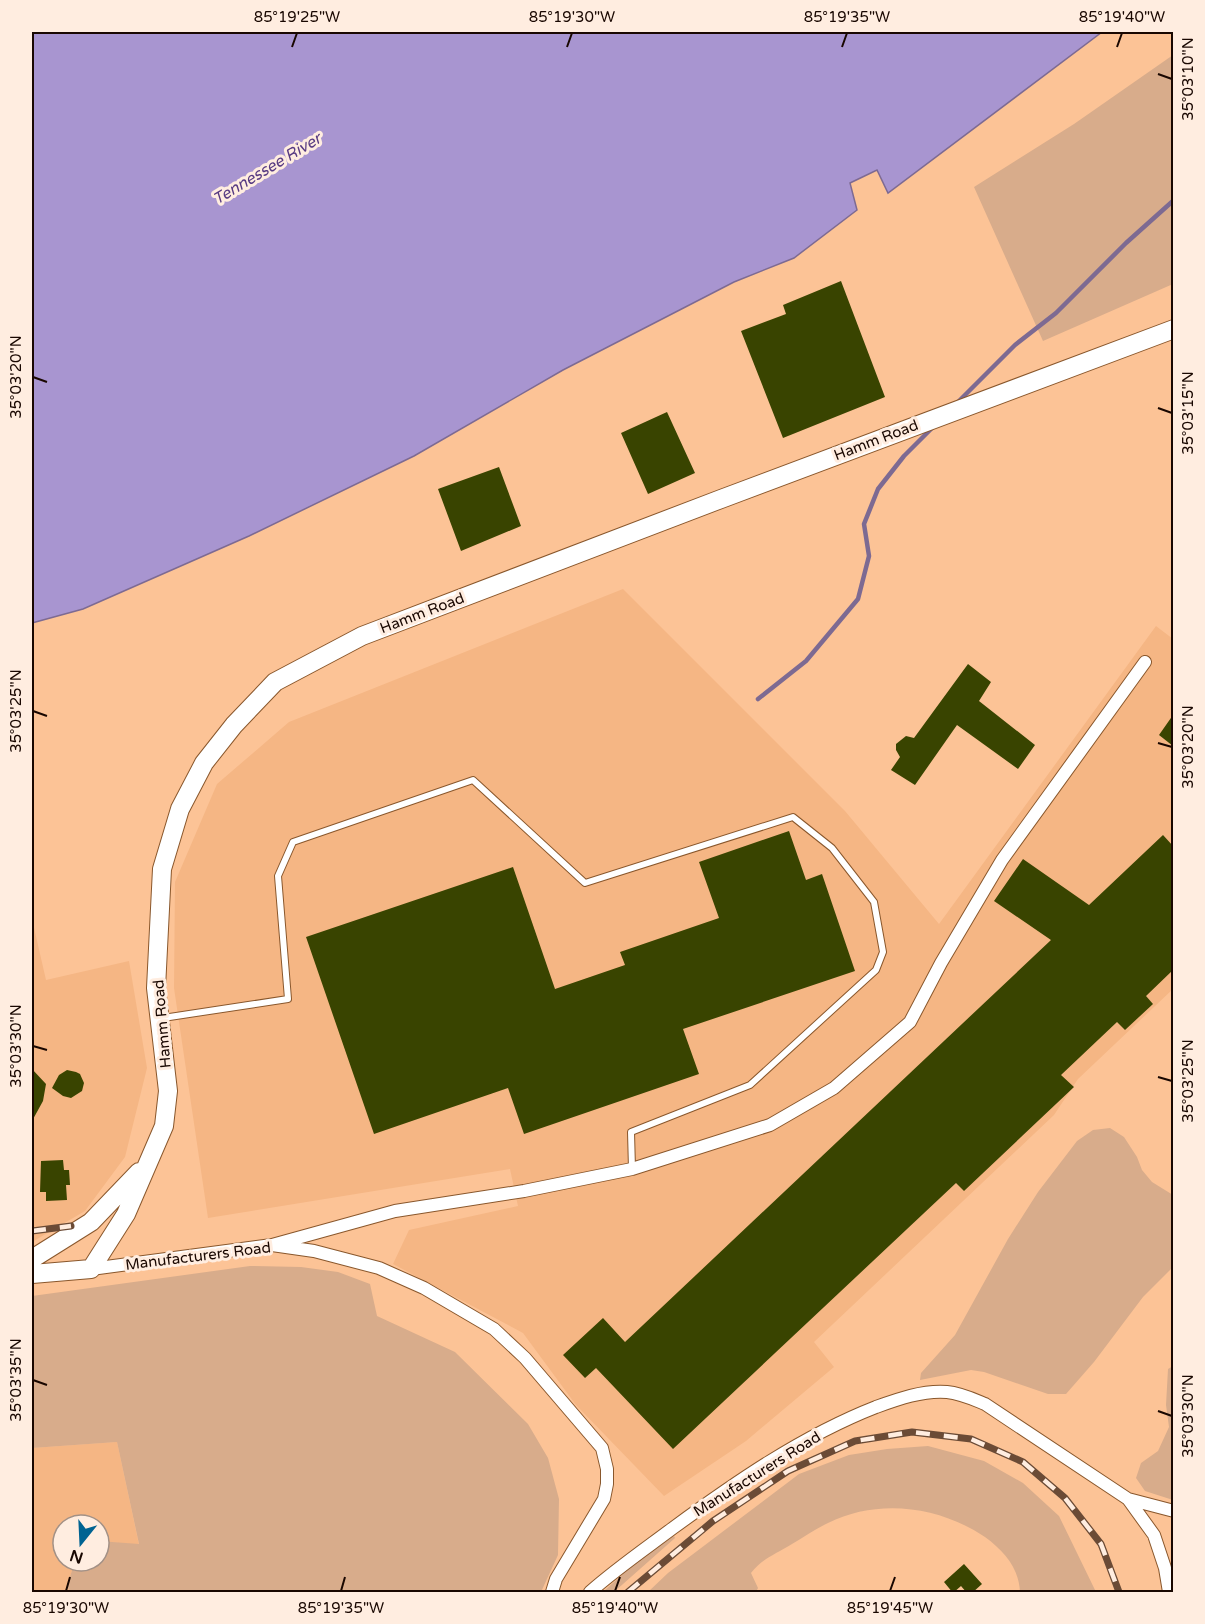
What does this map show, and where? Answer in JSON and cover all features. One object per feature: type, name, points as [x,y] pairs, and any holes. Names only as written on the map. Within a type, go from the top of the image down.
[{"type":"main road","name":"Hamm Road","points":[[92,1269],[126,1214],[164,1126],[168,1090],[156,988],[162,869],[180,809],[204,763],[234,725],[275,682],[362,636],[720,498],[1173,329]]},
{"type":"main road","points":[[32,1258],[91,1222],[152,1157]]},
{"type":"main road","name":"Manufacturers Road","points":[[32,1274],[92,1269]]},
{"type":"street","points":[[272,1245],[395,1211],[524,1191],[632,1169],[770,1125],[834,1088],[910,1022],[941,963],[1002,860],[1145,662]]},
{"type":"street","name":"Manufacturers Road","points":[[92,1269],[272,1245],[314,1251],[379,1268],[424,1288],[494,1329],[525,1358],[602,1448],[607,1469],[604,1499],[556,1579],[552,1593]]},
{"type":"street","name":"Manufacturers Road","points":[[590,1593],[609,1575],[715,1498],[805,1440],[889,1402],[928,1393],[946,1392],[966,1396],[986,1404],[1128,1499],[1173,1511]]},
{"type":"street","name":"Manufacturers Road","points":[[1128,1499],[1154,1535],[1165,1568],[1169,1593]]},
{"type":"lane","points":[[160,1019],[288,999],[279,876],[292,842],[473,780],[585,883],[793,817],[832,848],[874,902],[883,952],[876,970],[750,1085],[631,1131],[632,1169]]},
{"type":"shaded area","points":[[1173,55],[1173,284],[1043,341],[974,187],[1074,124]]},
{"type":"shaded area","points":[[623,589],[845,811],[939,924],[1156,626],[1173,639],[1173,989],[1078,1079],[1054,1115],[814,1342],[834,1367],[746,1441],[664,1496],[576,1405],[523,1333],[393,1264],[409,1230],[518,1206],[510,1169],[208,1218],[174,988],[175,882],[217,784],[289,722]]},
{"type":"shaded area","points":[[32,919],[46,980],[129,961],[147,1068],[125,1157],[85,1211],[32,1242]]},
{"type":"shaded area","points":[[1110,1128],[1124,1137],[1137,1157],[1142,1170],[1152,1182],[1173,1195],[1173,1267],[1143,1297],[1094,1362],[1066,1394],[1048,1394],[984,1372],[971,1370],[920,1380],[921,1373],[955,1335],[1008,1239],[1038,1192],[1077,1141],[1093,1130]]},
{"type":"shaded area","points":[[250,1266],[301,1267],[338,1272],[370,1284],[377,1316],[455,1352],[528,1424],[548,1458],[559,1499],[558,1555],[541,1592],[70,1592],[67,1586],[71,1573],[111,1573],[111,1542],[139,1544],[117,1442],[32,1448],[32,1296]]},
{"type":"shaded area","points":[[1173,1366],[1173,1500],[1145,1491],[1136,1478],[1141,1463],[1158,1451],[1169,1427],[1166,1405],[1168,1369]]},
{"type":"shaded area","points":[[117,1442],[139,1545],[111,1542],[111,1513],[51,1513],[51,1573],[71,1573],[67,1586],[70,1592],[32,1592],[32,1448]]},
{"type":"shaded area","points":[[928,1446],[984,1461],[1023,1483],[1059,1516],[1096,1592],[1020,1592],[1017,1575],[1009,1561],[985,1537],[967,1526],[928,1512],[888,1508],[847,1515],[814,1530],[770,1557],[751,1573],[758,1588],[756,1592],[648,1592],[668,1573],[799,1474],[849,1455]]},
{"type":"shaded area","points":[[674,1536],[675,1538],[614,1592],[603,1592],[635,1563]]},
{"type":"water","name":"Tennessee River","points":[[32,32],[1102,32],[888,193],[877,170],[850,183],[857,210],[794,258],[734,282],[563,370],[414,456],[249,536],[83,609],[32,623]]},
{"type":"building","points":[[841,281],[885,397],[783,438],[741,331],[786,314],[783,305]]},
{"type":"building","points":[[667,412],[695,473],[648,494],[621,433]]},
{"type":"building","points":[[499,467],[521,526],[461,551],[438,489]]},
{"type":"building","points":[[968,664],[991,682],[979,701],[1035,745],[1018,769],[957,725],[915,785],[891,770],[900,757],[896,744],[906,736],[914,738]]},
{"type":"building","points":[[1173,715],[1173,746],[1159,735]]},
{"type":"building","points":[[789,831],[806,880],[822,874],[855,971],[683,1029],[699,1074],[524,1134],[508,1088],[374,1134],[306,937],[513,867],[555,989],[625,965],[620,952],[719,918],[699,862]]},
{"type":"building","points":[[1163,835],[1173,846],[1173,970],[1146,996],[1153,1004],[1125,1030],[1117,1022],[1061,1075],[1074,1087],[964,1191],[956,1183],[673,1449],[596,1368],[585,1378],[563,1355],[603,1318],[625,1342],[1051,940],[994,901],[1023,859],[1089,905]]},
{"type":"building","points":[[32,1069],[46,1084],[43,1101],[32,1121]]},
{"type":"building","points":[[67,1070],[80,1074],[84,1083],[82,1091],[71,1098],[63,1096],[52,1088],[59,1075]]},
{"type":"building","points":[[63,1160],[64,1170],[69,1170],[70,1185],[66,1185],[67,1200],[46,1201],[46,1192],[40,1192],[41,1161]]},
{"type":"building","points":[[964,1564],[982,1584],[972,1593],[967,1593],[961,1586],[953,1593],[944,1582]]},
{"type":"waterway","points":[[958,402],[1015,345],[1056,313],[1126,243],[1174,200]]},
{"type":"waterway","points":[[758,699],[806,661],[858,599],[869,556],[864,524],[878,489],[904,456],[933,427]]},
{"type":"railway","points":[[32,1231],[71,1226]]},
{"type":"railway","points":[[628,1592],[713,1521],[788,1471],[855,1441],[912,1432],[971,1439],[1023,1462],[1065,1498],[1101,1544],[1119,1592]]}]
